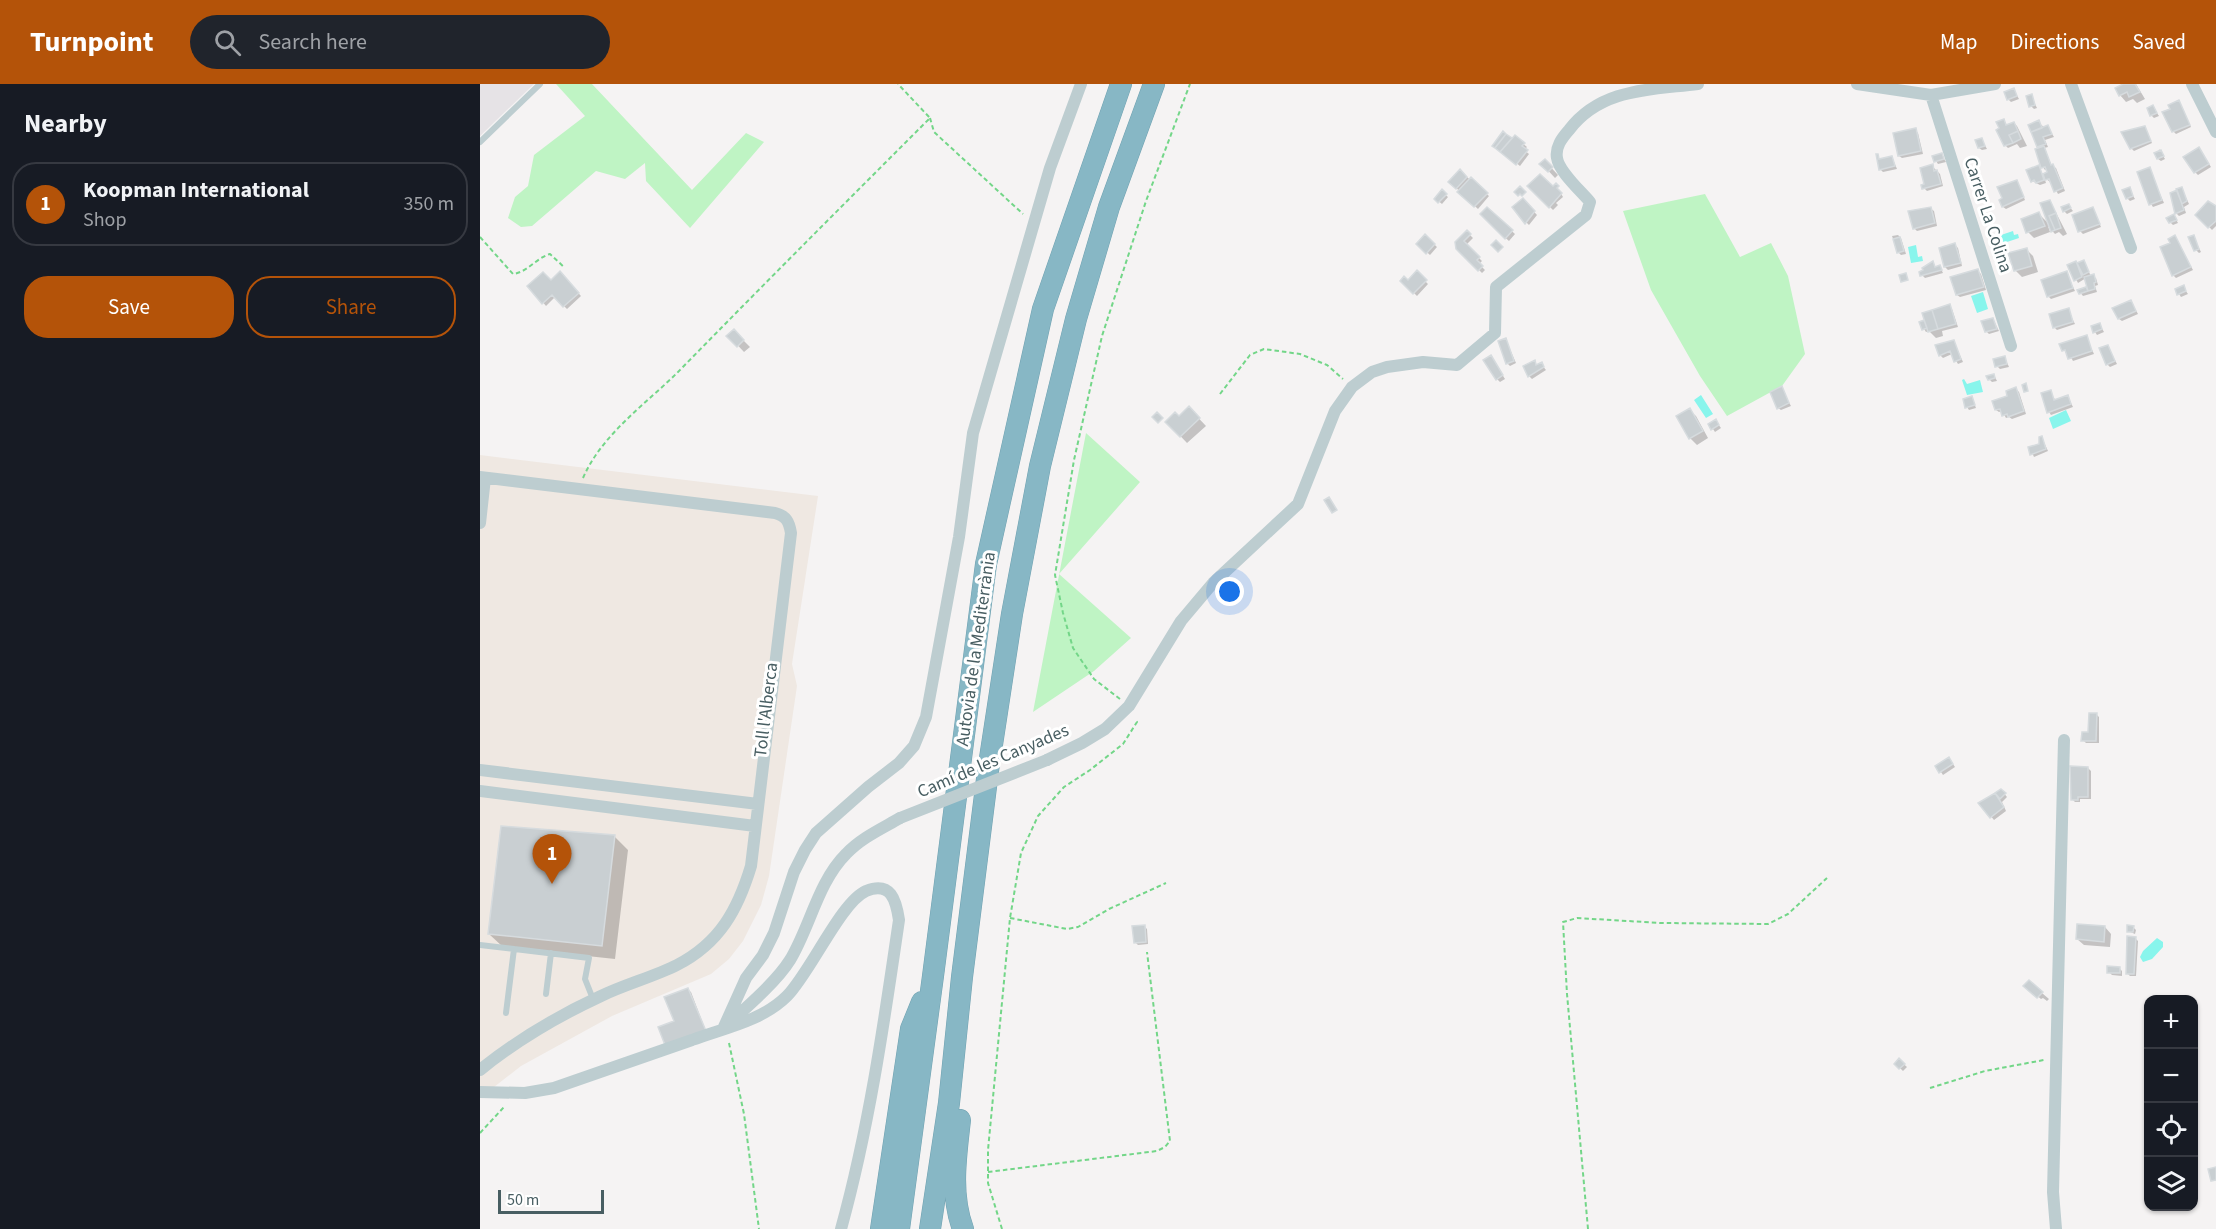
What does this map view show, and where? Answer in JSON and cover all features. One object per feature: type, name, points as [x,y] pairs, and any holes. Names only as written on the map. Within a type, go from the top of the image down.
[{"type":"highway","name":"Autovia de la Mediterrània","points":[[899,1229],[986,564],[1043,309],[1121,84]]},
{"type":"highway","name":"Autovia de la Mediterrània","points":[[930,1229],[949,1103],[988,771],[1006,648],[1040,466],[1076,319],[1109,207],[1154,84]]},
{"type":"highway","points":[[881,1229],[911,1029],[933,976]]},
{"type":"highway","points":[[962,977],[972,1016],[955,1162],[955,1195],[963,1229]]},
{"type":"street","points":[[723,1029],[746,978],[763,955],[774,933],[794,872],[810,842],[816,833],[899,763],[914,746],[926,717],[959,537],[973,433],[1050,168],[1081,84]]},
{"type":"street","name":"Camí de les Canyades","points":[[723,1029],[752,1003],[789,962],[828,878],[845,855],[868,836],[900,818],[1047,760],[1082,743],[1105,729],[1129,706],[1181,621],[1213,583],[1298,504],[1335,411],[1352,387],[1372,372],[1387,366],[1423,362],[1457,365],[1495,333],[1496,287],[1586,216],[1590,202],[1562,168],[1557,158],[1558,145],[1579,116],[1597,103],[1628,93],[1698,84]]},
{"type":"street","points":[[1857,84],[1931,95],[1995,84]]},
{"type":"street","points":[[2071,84],[2131,248]]},
{"type":"street","points":[[2192,84],[2216,132]]},
{"type":"street","name":"Carrer La Colina","points":[[1931,95],[2011,346]]},
{"type":"street","points":[[480,523],[483,477],[775,513],[783,515],[790,522],[791,533],[751,866],[742,895],[728,921],[715,936],[690,957],[593,999],[537,1030],[480,1070]]},
{"type":"street","points":[[2056,1229],[2053,1192],[2055,1059],[2064,740]]},
{"type":"street","points":[[480,770],[758,804]]},
{"type":"street","points":[[480,791],[755,826]]},
{"type":"street","points":[[480,1092],[525,1093],[554,1088],[755,1018],[787,996],[805,973],[851,902],[864,892],[876,888],[888,891],[896,901],[899,920],[881,1042],[854,1184],[841,1229]]},
{"type":"lane","points":[[480,142],[540,84]]},
{"type":"lane","points":[[480,945],[589,958],[585,979],[593,999]]},
{"type":"lane","points":[[506,1012],[514,949]]},
{"type":"lane","points":[[546,994],[551,953]]},
{"type":"path","points":[[898,84],[930,118],[934,132],[1033,224]]},
{"type":"path","points":[[1002,1229],[993,1205],[988,1172],[1010,918],[1021,853],[1038,816],[1064,787],[1123,744],[1137,722],[1129,706],[1094,679],[1073,648],[1055,575],[1074,460],[1102,336],[1146,201],[1190,84]]},
{"type":"path","points":[[579,489],[590,462],[604,442],[659,392],[930,118]]},
{"type":"path","points":[[480,237],[513,274],[521,273],[542,256],[550,254],[565,268]]},
{"type":"path","points":[[1220,394],[1250,355],[1264,349],[1300,354],[1327,365],[1352,387]]},
{"type":"path","points":[[1588,1229],[1568,1006],[1563,922],[1577,918],[1661,923],[1768,924],[1788,914],[1827,878]]},
{"type":"path","points":[[1010,918],[1067,929],[1078,927],[1109,909],[1166,883]]},
{"type":"path","points":[[988,1172],[1083,1162],[1157,1150],[1165,1147],[1170,1141],[1147,952]]},
{"type":"path","points":[[723,1029],[728,1041],[744,1114],[759,1229]]},
{"type":"path","points":[[1930,1088],[2008,1066],[2055,1059]]},
{"type":"path","points":[[480,1133],[504,1107],[508,1093]]},
{"type":"shaded area","points":[[480,84],[534,84],[480,136]]},
{"type":"shaded area","points":[[480,455],[818,496],[792,664],[797,686],[769,876],[761,905],[743,941],[729,959],[711,974],[612,1016],[521,1066],[480,1098]]},
{"type":"green space","points":[[556,84],[592,84],[692,190],[746,133],[764,142],[690,228],[646,181],[645,163],[625,179],[596,171],[532,226],[521,227],[508,218],[515,197],[528,186],[534,155],[585,116]]},
{"type":"green space","points":[[1705,194],[1740,257],[1771,243],[1788,276],[1805,354],[1782,386],[1727,416],[1700,376],[1651,290],[1623,211]]},
{"type":"green space","points":[[1086,433],[1140,482],[1059,574]]},
{"type":"green space","points":[[1059,574],[1131,638],[1094,671],[1033,712]]},
{"type":"water","points":[[2013,231],[2014,235],[2018,234],[2019,238],[1998,245],[1995,237]]},
{"type":"water","points":[[1916,245],[1918,257],[1922,256],[1923,261],[1911,263],[1908,247]]},
{"type":"water","points":[[1983,292],[1988,309],[1977,313],[1971,296]]},
{"type":"water","points":[[1964,379],[1967,384],[1980,380],[1983,392],[1967,395],[1962,380]]},
{"type":"water","points":[[1701,395],[1713,414],[1706,418],[1694,400]]},
{"type":"water","points":[[2066,410],[2071,421],[2053,429],[2049,418]]},
{"type":"water","points":[[2157,938],[2163,942],[2163,947],[2152,959],[2143,962],[2140,957],[2143,951]]},
{"type":"building","points":[[2123,84],[2135,84],[2140,92],[2129,97],[2127,92],[2119,96],[2115,88]]},
{"type":"building","points":[[2014,88],[2017,96],[2007,100],[2004,92]]},
{"type":"building","points":[[2032,94],[2035,105],[2029,107],[2026,96]]},
{"type":"building","points":[[2179,100],[2190,125],[2172,132],[2162,112],[2170,109],[2168,105]]},
{"type":"building","points":[[2153,105],[2157,113],[2150,116],[2147,108]]},
{"type":"building","points":[[2004,119],[2006,125],[2014,122],[2018,131],[2009,135],[2013,143],[2004,146],[1996,130],[1999,128],[1996,122]]},
{"type":"building","points":[[2039,120],[2042,128],[2031,132],[2028,125]]},
{"type":"building","points":[[2048,125],[2052,134],[2043,137],[2046,144],[2037,147],[2031,132]]},
{"type":"building","points":[[2145,126],[2151,141],[2130,149],[2121,132]]},
{"type":"building","points":[[1916,128],[1921,151],[1898,156],[1893,133]]},
{"type":"building","points":[[1503,131],[1506,134],[1495,148],[1492,146]]},
{"type":"building","points":[[2018,131],[2021,139],[2013,143],[2009,135]]},
{"type":"building","points":[[1506,134],[1512,138],[1500,152],[1495,148]]},
{"type":"building","points":[[1515,135],[1525,143],[1522,146],[1528,150],[1516,165],[1500,152]]},
{"type":"building","points":[[1982,138],[1985,146],[1978,148],[1975,140]]},
{"type":"building","points":[[2044,146],[2063,188],[2054,192],[2049,179],[2045,180],[2043,174],[2047,172],[2045,167],[2041,168],[2035,149]]},
{"type":"building","points":[[2199,147],[2209,164],[2194,173],[2183,157]]},
{"type":"building","points":[[2161,150],[2164,156],[2157,159],[2154,153]]},
{"type":"building","points":[[1942,153],[1944,159],[1934,162],[1932,156]]},
{"type":"building","points":[[1876,154],[1879,159],[1892,156],[1895,166],[1879,170]]},
{"type":"building","points":[[1545,159],[1553,167],[1548,172],[1539,164]]},
{"type":"building","points":[[1933,164],[1941,184],[1922,189],[1921,185],[1924,184],[1920,168]]},
{"type":"building","points":[[2039,165],[2044,180],[2031,182],[2026,170]]},
{"type":"building","points":[[2150,167],[2162,200],[2149,205],[2137,172]]},
{"type":"building","points":[[1460,169],[1467,177],[1456,189],[1448,182]]},
{"type":"building","points":[[1540,174],[1553,186],[1556,183],[1562,193],[1549,208],[1527,186]]},
{"type":"building","points":[[1471,177],[1488,193],[1474,207],[1457,192]]},
{"type":"building","points":[[2017,180],[2024,197],[2002,207],[1999,200],[2002,198],[1997,187]]},
{"type":"building","points":[[1520,186],[1526,192],[1518,196],[1514,192]]},
{"type":"building","points":[[2130,187],[2133,196],[2126,199],[2122,190]]},
{"type":"building","points":[[2182,187],[2187,201],[2182,204],[2176,189]]},
{"type":"building","points":[[1442,189],[1447,194],[1438,203],[1434,199]]},
{"type":"building","points":[[2177,190],[2184,210],[2175,214],[2170,193]]},
{"type":"building","points":[[1523,198],[1535,211],[1525,224],[1512,207]]},
{"type":"building","points":[[2050,200],[2056,213],[2049,216],[2055,230],[2051,232],[2040,203]]},
{"type":"building","points":[[2208,201],[2216,206],[2216,221],[2208,228],[2195,215]]},
{"type":"building","points":[[2069,204],[2071,208],[2063,212],[2061,207]]},
{"type":"building","points":[[1487,207],[1513,230],[1505,239],[1480,214]]},
{"type":"building","points":[[1931,207],[1935,223],[1913,229],[1908,211]]},
{"type":"building","points":[[2093,207],[2100,224],[2078,232],[2072,215]]},
{"type":"building","points":[[2039,212],[2045,226],[2026,233],[2021,219]]},
{"type":"building","points":[[2056,213],[2061,228],[2055,230],[2049,216]]},
{"type":"building","points":[[2174,214],[2177,220],[2169,223],[2166,218]]},
{"type":"building","points":[[1467,230],[1471,234],[1464,241],[1480,257],[1477,260],[1483,266],[1478,271],[1456,249],[1455,242]]},
{"type":"building","points":[[1425,234],[1435,244],[1426,254],[1416,244]]},
{"type":"building","points":[[2175,235],[2191,267],[2172,276],[2160,247],[2170,243],[2168,239]]},
{"type":"building","points":[[2194,235],[2199,249],[2194,251],[2188,237]]},
{"type":"building","points":[[1900,237],[1904,251],[1897,253],[1893,239]]},
{"type":"building","points":[[1496,240],[1503,247],[1498,252],[1491,245]]},
{"type":"building","points":[[1955,243],[1961,263],[1944,267],[1939,248]]},
{"type":"building","points":[[2027,248],[2032,266],[2014,271],[2008,253]]},
{"type":"building","points":[[2084,260],[2089,272],[2083,275],[2077,263]]},
{"type":"building","points":[[1933,261],[1935,267],[1940,265],[1942,270],[1920,276],[1919,272],[1923,270],[1922,268]]},
{"type":"building","points":[[2076,261],[2082,277],[2074,281],[2067,265]]},
{"type":"building","points":[[1978,269],[1984,287],[1956,295],[1950,277]]},
{"type":"building","points":[[1417,270],[1427,280],[1413,294],[1400,281],[1404,276],[1408,280]]},
{"type":"building","points":[[560,271],[579,293],[563,307],[552,295],[542,304],[527,286],[543,272],[551,280]]},
{"type":"building","points":[[2067,271],[2073,288],[2047,297],[2041,280]]},
{"type":"building","points":[[1906,273],[1908,280],[1901,282],[1899,275]]},
{"type":"building","points":[[2094,274],[2095,289],[2088,291],[2084,277]]},
{"type":"building","points":[[2184,285],[2186,291],[2177,295],[2175,289]]},
{"type":"building","points":[[2086,287],[2088,291],[2079,294],[2077,290]]},
{"type":"building","points":[[2131,300],[2136,311],[2118,319],[2112,308]]},
{"type":"building","points":[[1950,304],[1956,324],[1938,329],[1932,310]]},
{"type":"building","points":[[2069,308],[2073,322],[2053,328],[2049,314]]},
{"type":"building","points":[[1932,310],[1938,329],[1928,332],[1922,313]]},
{"type":"building","points":[[1993,318],[1997,329],[1985,332],[1981,321]]},
{"type":"building","points":[[1924,320],[1927,328],[1922,330],[1919,322]]},
{"type":"building","points":[[2100,323],[2102,329],[2093,333],[2091,326]]},
{"type":"building","points":[[734,329],[744,340],[737,347],[726,336]]},
{"type":"building","points":[[2087,335],[2092,351],[2068,359],[2065,350],[2062,351],[2059,344]]},
{"type":"building","points":[[1506,338],[1514,361],[1506,364],[1498,341]]},
{"type":"building","points":[[1954,340],[1961,359],[1954,362],[1950,351],[1939,356],[1935,345]]},
{"type":"building","points":[[2108,345],[2115,361],[2106,365],[2099,348]]},
{"type":"building","points":[[1491,355],[1503,375],[1496,380],[1483,360]]},
{"type":"building","points":[[2005,356],[2007,364],[1995,367],[1993,359]]},
{"type":"building","points":[[1535,360],[1536,365],[1542,362],[1544,367],[1528,377],[1523,366]]},
{"type":"building","points":[[1994,374],[1995,378],[1988,380],[1986,376]]},
{"type":"building","points":[[2026,383],[2028,391],[2024,392],[2022,385]]},
{"type":"building","points":[[1782,386],[1789,403],[1777,409],[1770,392]]},
{"type":"building","points":[[2016,387],[2024,411],[2008,417],[2007,414],[2002,416],[2000,409],[1995,410],[1992,401],[2007,396],[2006,391]]},
{"type":"building","points":[[2051,390],[2054,400],[2068,395],[2071,404],[2047,413],[2041,393]]},
{"type":"building","points":[[1972,396],[1975,405],[1965,408],[1963,399]]},
{"type":"building","points":[[1189,406],[1200,418],[1180,437],[1165,422],[1175,412],[1179,416]]},
{"type":"building","points":[[1690,408],[1703,431],[1689,439],[1676,416]]},
{"type":"building","points":[[1157,412],[1163,418],[1158,423],[1152,417]]},
{"type":"building","points":[[1716,419],[1719,425],[1711,430],[1708,424]]},
{"type":"building","points":[[2042,436],[2046,449],[2030,455],[2028,447],[2039,444],[2039,437]]},
{"type":"building","points":[[1329,497],[1337,510],[1332,513],[1324,500]]},
{"type":"building","points":[[2089,713],[2097,713],[2096,741],[2081,741],[2082,732],[2088,732]]},
{"type":"building","points":[[1949,757],[1953,764],[1939,773],[1935,766]]},
{"type":"building","points":[[2070,766],[2088,767],[2088,797],[2071,800]]},
{"type":"building","points":[[2001,789],[2006,793],[2000,799],[1995,793]]},
{"type":"building","points":[[1995,793],[2004,807],[1990,818],[1978,803]]},
{"type":"building","points":[[501,826],[615,835],[602,946],[488,934]]},
{"type":"building","points":[[2077,924],[2105,926],[2104,942],[2076,939]]},
{"type":"building","points":[[1145,925],[1146,942],[1134,943],[1132,926]]},
{"type":"building","points":[[2127,925],[2134,926],[2133,932],[2127,932]]},
{"type":"building","points":[[2127,936],[2136,937],[2134,974],[2126,974]]},
{"type":"building","points":[[2107,966],[2120,967],[2120,973],[2107,973]]},
{"type":"building","points":[[2029,980],[2043,992],[2037,998],[2023,986]]},
{"type":"building","points":[[688,988],[706,1031],[665,1045],[658,1027],[674,1021],[664,997]]},
{"type":"building","points":[[1899,1058],[1905,1064],[1899,1069],[1894,1064]]},
{"type":"building","points":[[2216,1167],[2216,1180],[2211,1181],[2208,1169]]},
{"type":"place","name":"Koopman International","points":[[552,884]]}]
